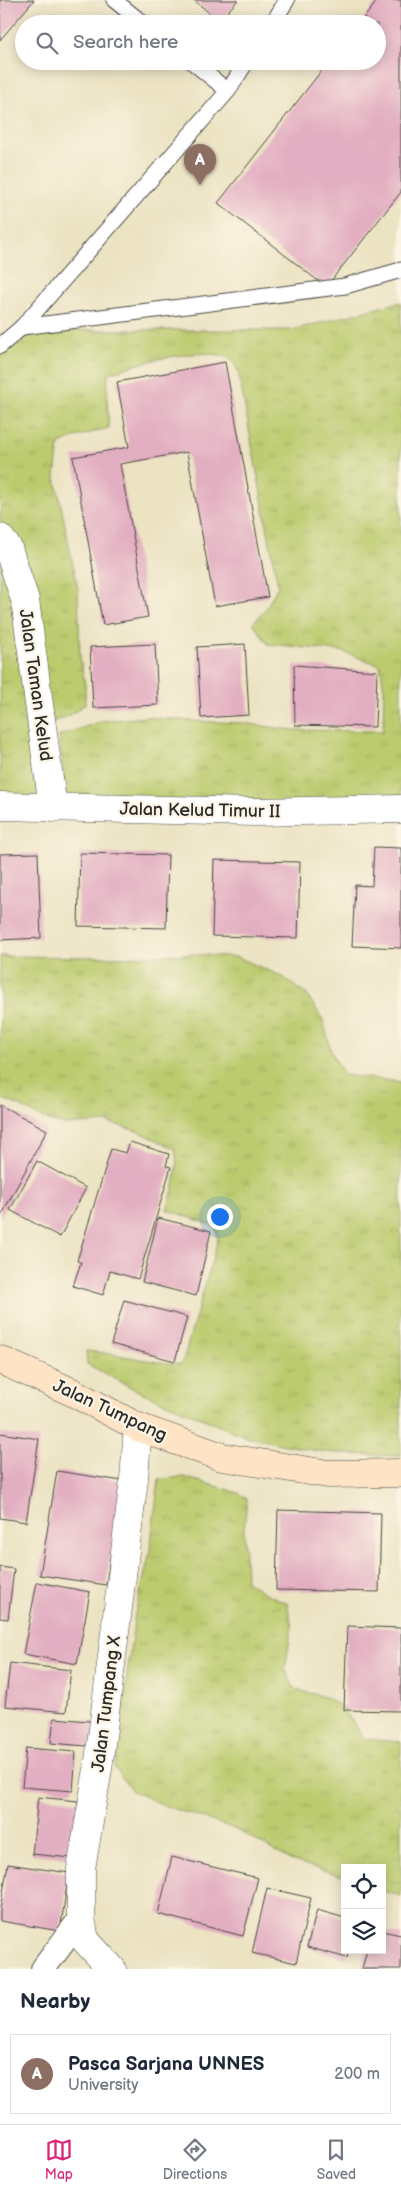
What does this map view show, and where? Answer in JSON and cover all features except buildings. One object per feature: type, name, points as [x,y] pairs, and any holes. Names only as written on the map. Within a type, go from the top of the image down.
[{"type":"main road","name":"Jalan Tumpang","points":[[0,1360],[72,1392],[138,1427],[222,1456],[328,1474],[401,1473]]},
{"type":"street","name":"Jalan Taman Kelud","points":[[0,538],[8,548],[25,600],[53,808]]},
{"type":"street","name":"Jalan Kelud Timur II","points":[[0,806],[255,812],[401,809]]},
{"type":"street","name":"Jalan Tumpang X","points":[[112,1969],[85,1940],[81,1918],[81,1869],[99,1759],[134,1478],[138,1427]]},
{"type":"street","points":[[43,1969],[81,1918]]},
{"type":"lane","points":[[114,0],[133,15]]},
{"type":"lane","points":[[278,15],[287,0]]},
{"type":"lane","points":[[202,70],[228,91]]},
{"type":"lane","points":[[0,346],[22,328],[228,91],[241,70]]},
{"type":"lane","points":[[22,328],[345,286],[401,270]]},
{"type":"green space","points":[[401,302],[401,803],[68,812],[59,736],[102,721],[147,717],[242,723],[293,730],[383,731],[384,689],[380,665],[340,651],[268,644],[253,623],[265,610],[278,586],[238,370],[231,360],[220,355],[188,354],[135,365],[108,374],[109,428],[59,444],[55,476],[78,589],[80,658],[85,685],[85,704],[69,716],[52,722],[37,809],[0,809],[0,334],[87,330],[292,330]]},
{"type":"green space","points":[[190,954],[237,957],[283,977],[307,995],[323,1020],[331,1051],[344,1075],[401,1082],[401,1456],[346,1454],[311,1450],[246,1437],[138,1391],[87,1364],[86,1351],[182,1364],[218,1240],[216,1229],[209,1224],[167,1210],[177,1165],[175,1149],[140,1132],[107,1122],[66,1125],[48,1121],[0,1098],[0,956],[117,957]]},
{"type":"green space","points":[[184,1477],[239,1493],[247,1499],[244,1531],[246,1581],[265,1593],[287,1603],[292,1626],[285,1669],[295,1690],[330,1699],[343,1709],[364,1739],[401,1742],[401,1896],[386,1892],[386,1864],[341,1864],[341,1876],[290,1860],[236,1829],[168,1807],[132,1791],[115,1768],[135,1614],[149,1557],[159,1479]]},
{"type":"place","name":"Pasca Sarjana UNNES","points":[[200,185]]}]
